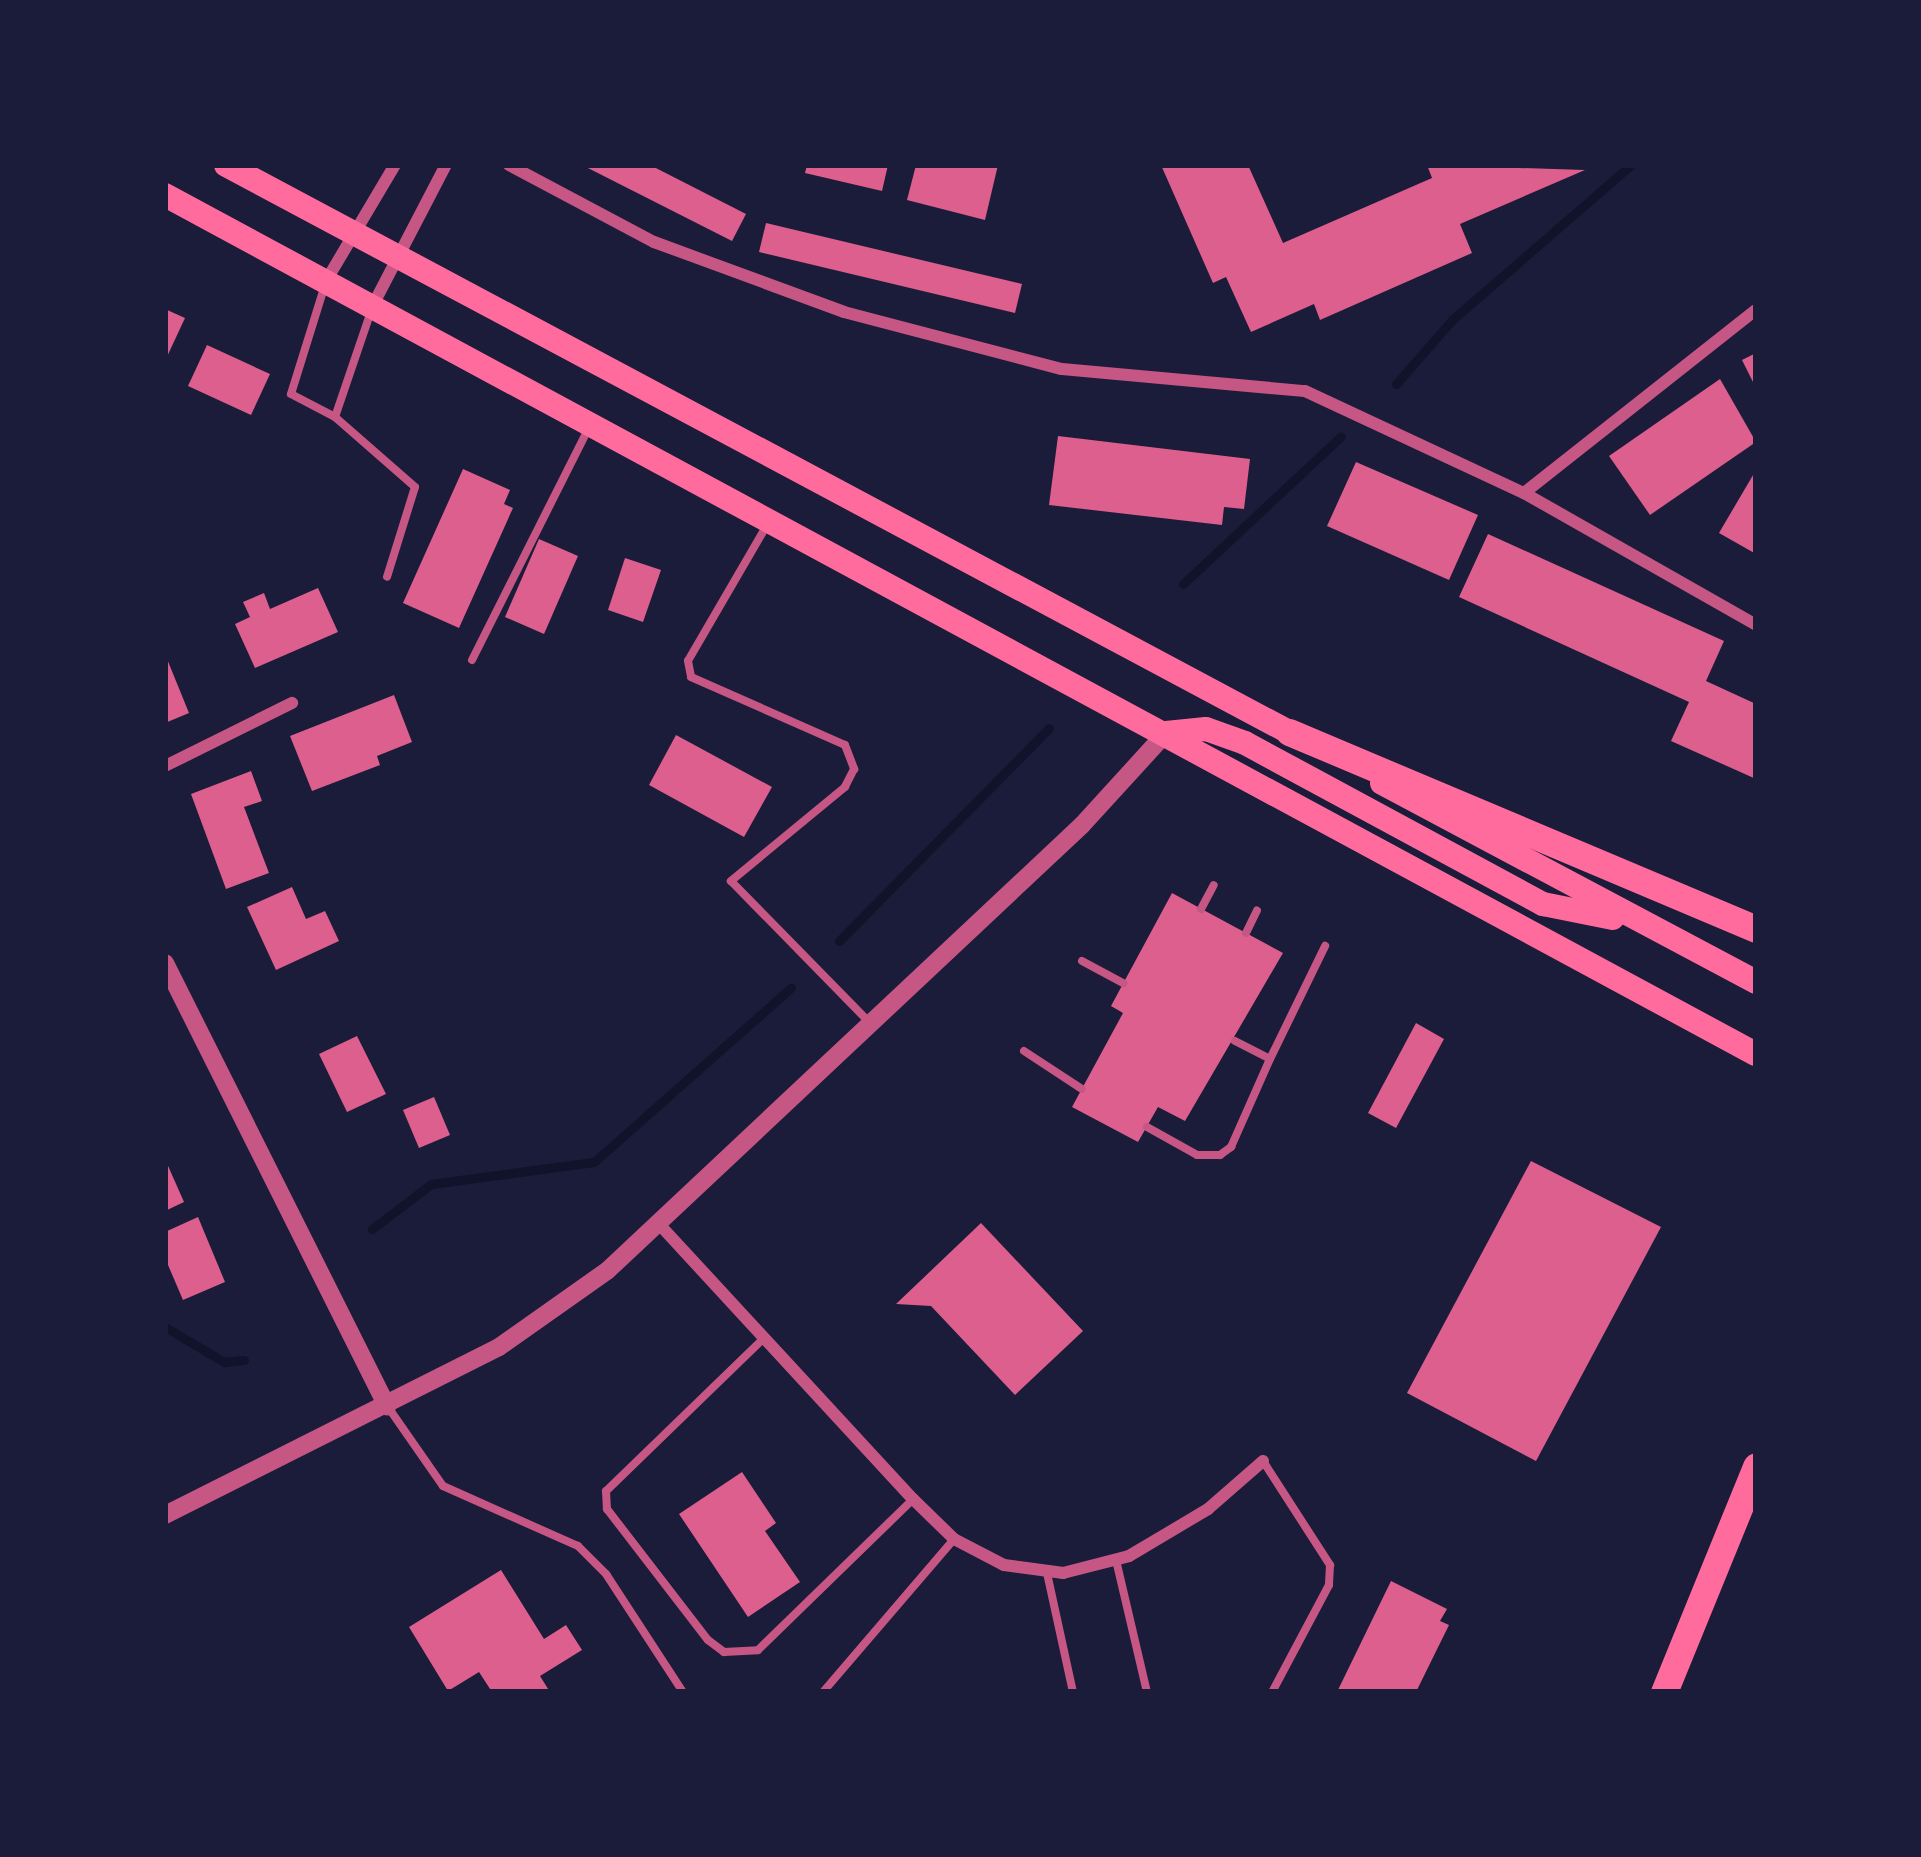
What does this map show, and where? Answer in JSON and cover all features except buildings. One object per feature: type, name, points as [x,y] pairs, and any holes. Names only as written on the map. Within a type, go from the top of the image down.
[{"type":"highway","points":[[1289,732],[1756,929]]},
{"type":"highway","points":[[1664,1692],[1756,1466]]},
{"type":"main road","points":[[226,165],[400,253],[1756,982]]},
{"type":"main road","points":[[165,195],[1756,1054]]},
{"type":"main road","points":[[1166,733],[1206,729],[1245,742],[1543,904],[1639,923]]},
{"type":"street","points":[[326,281],[395,165]]},
{"type":"street","points":[[373,305],[446,165]]},
{"type":"street","points":[[508,165],[654,242],[844,312],[1061,369],[1304,391],[1524,493],[1756,625]]},
{"type":"street","points":[[1524,493],[1756,310]]},
{"type":"street","points":[[165,766],[292,703]]},
{"type":"street","points":[[165,1515],[387,1406],[555,1311],[659,1224],[1082,825],[1166,733]]},
{"type":"street","points":[[165,963],[387,1406]]},
{"type":"street","points":[[659,1224],[913,1499],[954,1539],[1004,1565],[1047,1573],[1116,1560],[1208,1509],[1264,1461]]},
{"type":"lane","points":[[326,281],[291,394],[335,417],[415,487],[387,577]]},
{"type":"lane","points":[[335,417],[373,305]]},
{"type":"lane","points":[[472,660],[591,423]]},
{"type":"lane","points":[[770,520],[688,661],[691,677],[845,745],[852,757],[845,788],[731,881],[871,1024]]},
{"type":"lane","points":[[1202,909],[1214,885]]},
{"type":"lane","points":[[1246,933],[1257,910]]},
{"type":"lane","points":[[1147,1127],[1197,1155],[1220,1155],[1231,1147],[1324,946]]},
{"type":"lane","points":[[1082,961],[1123,983]]},
{"type":"lane","points":[[1235,1041],[1270,1059]]},
{"type":"lane","points":[[1024,1052],[1082,1089]]},
{"type":"lane","points":[[764,1338],[606,1490],[607,1509],[709,1640],[724,1652],[758,1650],[913,1499]]},
{"type":"lane","points":[[387,1406],[443,1486],[578,1546],[606,1574],[682,1692]]},
{"type":"lane","points":[[1264,1461],[1330,1564],[1328,1585],[1272,1692]]},
{"type":"lane","points":[[823,1692],[954,1539]]},
{"type":"lane","points":[[1116,1560],[1147,1692]]},
{"type":"lane","points":[[1047,1573],[1073,1692]]},
{"type":"waterway","points":[[1396,384],[1453,319],[1631,165]]},
{"type":"waterway","points":[[1183,584],[1341,436]]},
{"type":"waterway","points":[[839,941],[1049,728]]},
{"type":"waterway","points":[[372,1229],[431,1184],[594,1162],[791,988]]},
{"type":"waterway","points":[[165,1327],[224,1362],[244,1360]]}]
